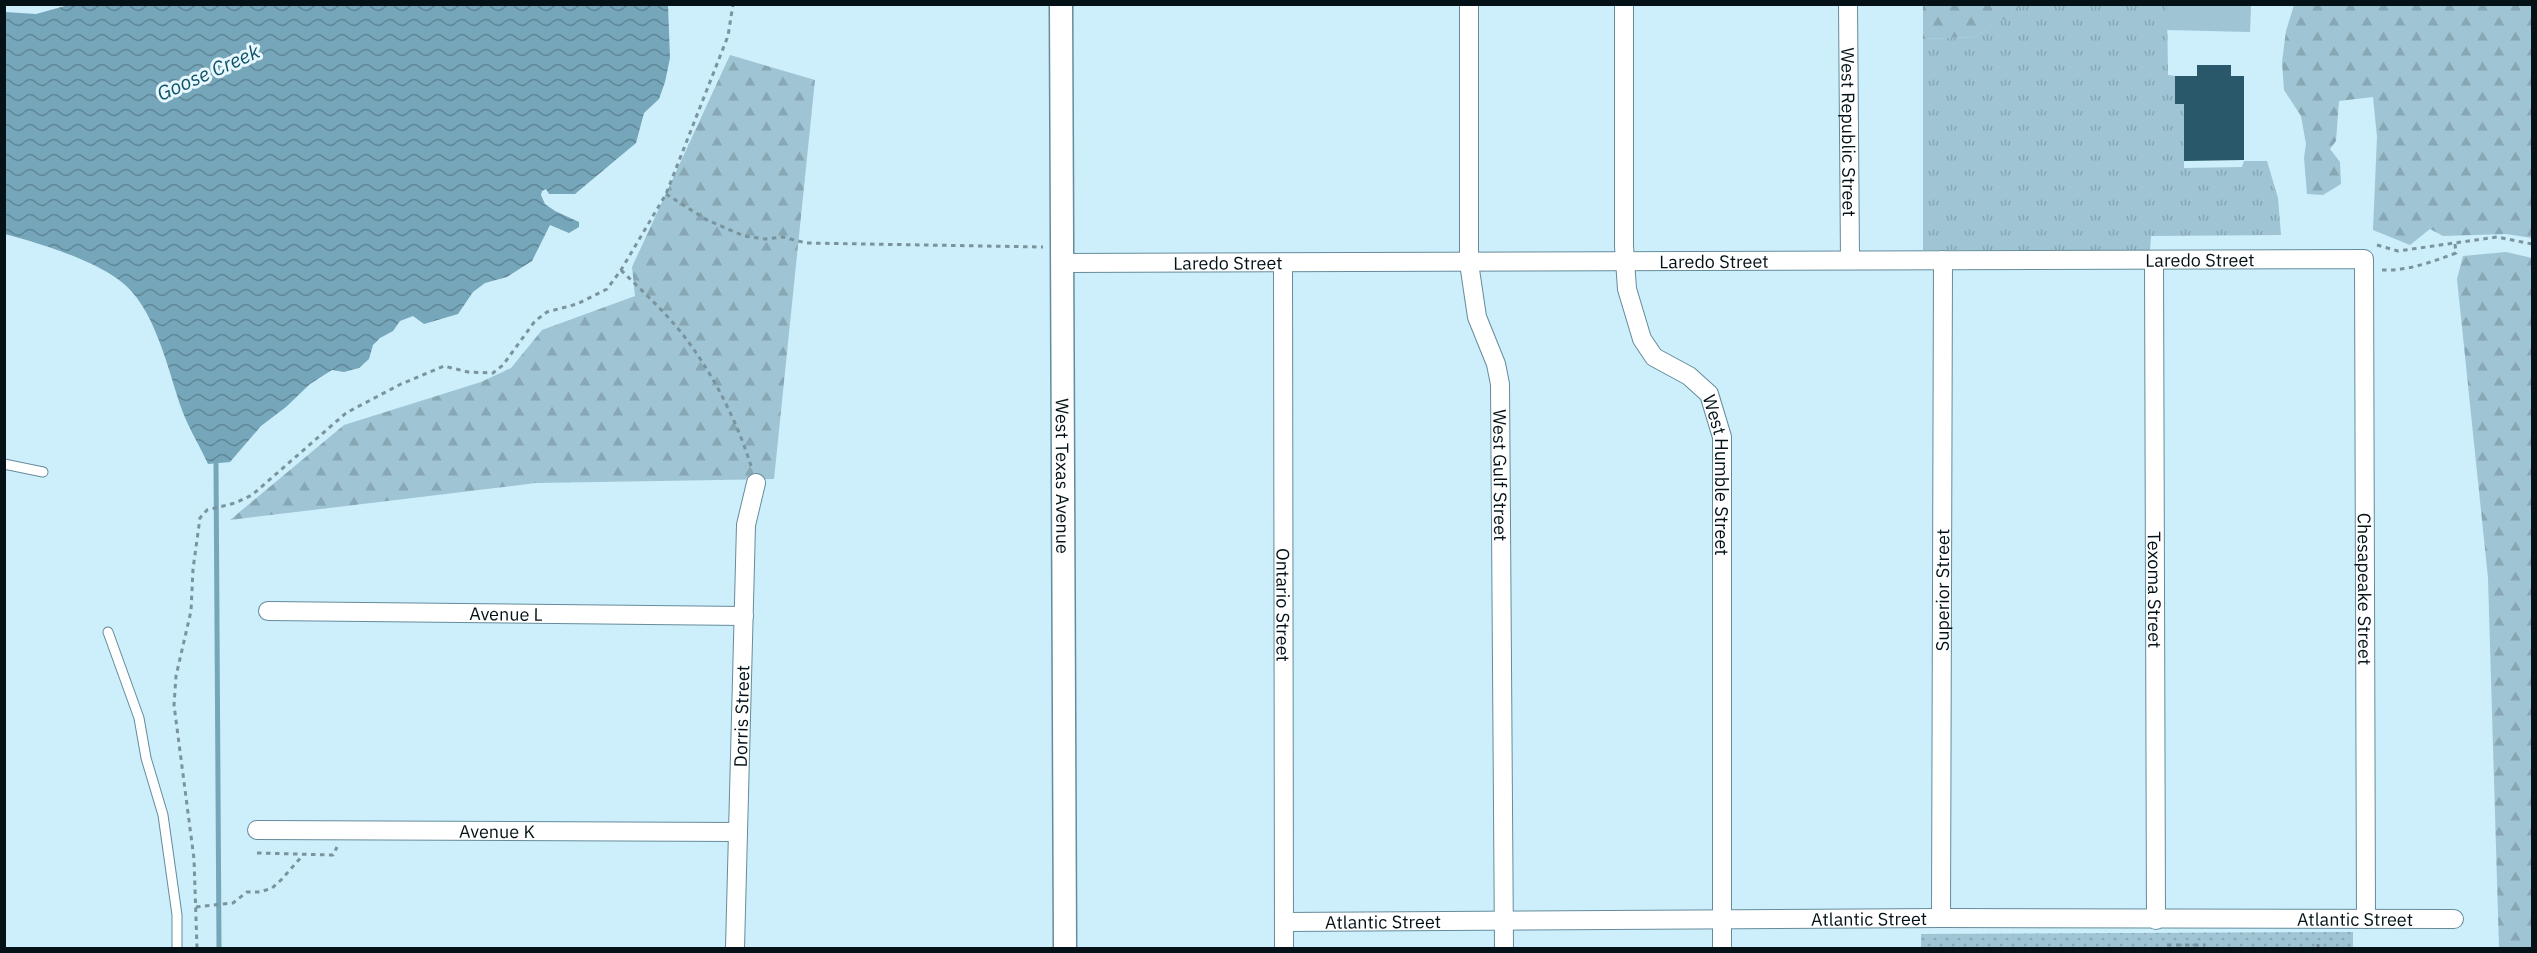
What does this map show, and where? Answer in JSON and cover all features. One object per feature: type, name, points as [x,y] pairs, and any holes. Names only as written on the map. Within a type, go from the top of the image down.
[{"type":"street","name":"West Texas Avenue","points":[[1061,4],[1065,948]]},
{"type":"street","name":"West Gulf Street","points":[[1469,4],[1469,263],[1477,317],[1496,364],[1500,384],[1504,948]]},
{"type":"street","name":"West Humble Street","points":[[1624,4],[1624,261],[1627,289],[1642,339],[1654,357],[1689,376],[1709,394],[1722,437],[1722,948]]},
{"type":"street","name":"West Republic Street","points":[[1848,4],[1850,259]]},
{"type":"street","name":"Laredo Street","points":[[1063,255],[1283,263],[1850,259],[2154,260],[2371,264]]},
{"type":"street","name":"Superior Street","points":[[1941,918],[1943,260]]},
{"type":"street","name":"Texoma Street","points":[[2154,260],[2156,920]]},
{"type":"street","name":"Ontario Street","points":[[1283,263],[1284,948]]},
{"type":"street","name":"Chesapeake Street","points":[[2366,919],[2371,264]]},
{"type":"street","name":"Dorris Street","points":[[735,948],[746,525],[756,483]]},
{"type":"street","name":"Avenue L","points":[[268,611],[744,616]]},
{"type":"street","name":"Avenue K","points":[[257,830],[738,832]]},
{"type":"street","name":"Atlantic Street","points":[[1284,922],[1941,918],[2454,919]]},
{"type":"lane","points":[[4,464],[43,472]]},
{"type":"lane","points":[[108,632],[139,718],[146,758],[163,815],[177,915],[177,948]]},
{"type":"path","points":[[197,948],[192,829],[174,705],[176,676],[191,611],[193,568],[200,518],[207,510],[235,503],[252,495],[346,413],[401,384],[444,366],[468,372],[493,374],[535,321],[547,312],[577,304],[607,289],[621,270],[666,194],[728,36],[732,4]]},
{"type":"path","points":[[666,194],[707,220],[744,236],[765,239],[783,237],[806,243],[1063,255]]},
{"type":"path","points":[[2377,245],[2398,251],[2497,237],[2532,244]]},
{"type":"path","points":[[2371,264],[2398,270],[2419,266],[2456,253],[2455,244]]},
{"type":"path","points":[[621,270],[679,330],[708,371],[729,411],[756,483]]},
{"type":"path","points":[[257,853],[333,855],[337,850],[338,830]]},
{"type":"path","points":[[196,907],[233,903],[247,892],[260,892],[272,888],[303,855]]},
{"type":"path","points":[[2183,934],[2183,945]]},
{"type":"path","points":[[2167,945],[2205,945]]},
{"type":"green space","points":[[1923,5],[2018,5],[2018,11],[1974,37],[1923,39]]},
{"type":"green space","points":[[2018,5],[2167,5],[2168,75],[2175,76],[2175,104],[2184,104],[2184,168],[2242,167],[2244,161],[2267,161],[2278,198],[2281,235],[2151,236],[2150,250],[1923,250],[1923,39],[1974,37],[2017,11]]},
{"type":"green space","points":[[2167,5],[2251,5],[2250,32],[2167,30]]},
{"type":"green space","points":[[2294,5],[2532,5],[2532,238],[2506,234],[2443,236],[2430,229],[2410,245],[2373,230],[2377,137],[2373,97],[2339,101],[2336,141],[2330,149],[2340,162],[2341,184],[2323,195],[2307,194],[2304,158],[2306,144],[2301,116],[2284,90],[2282,62],[2286,31]]},
{"type":"green space","points":[[730,55],[815,80],[774,479],[536,483],[230,520],[344,425],[481,382],[511,368],[542,330],[635,296],[632,267]]},
{"type":"green space","points":[[2506,252],[2532,258],[2532,948],[2499,948],[2488,578],[2457,279],[2463,256]]},
{"type":"green space","points":[[2353,932],[2353,948],[1921,948],[1921,934]]},
{"type":"water","name":"Goose Creek","points":[[72,4],[668,5],[670,58],[659,99],[644,113],[636,143],[575,194],[549,194],[546,189],[542,191],[541,195],[545,204],[579,222],[579,227],[569,233],[550,225],[532,261],[507,277],[485,283],[473,292],[458,314],[424,324],[413,316],[400,321],[393,331],[373,345],[369,359],[359,368],[344,372],[332,370],[310,384],[286,407],[261,426],[230,462],[208,464],[185,417],[151,322],[131,291],[107,272],[79,258],[5,234],[5,12],[36,14]]},
{"type":"building","points":[[2197,65],[2231,65],[2231,76],[2244,76],[2244,160],[2184,161],[2184,104],[2175,104],[2175,76],[2197,76]]},
{"type":"waterway","points":[[216,463],[219,948]]}]
